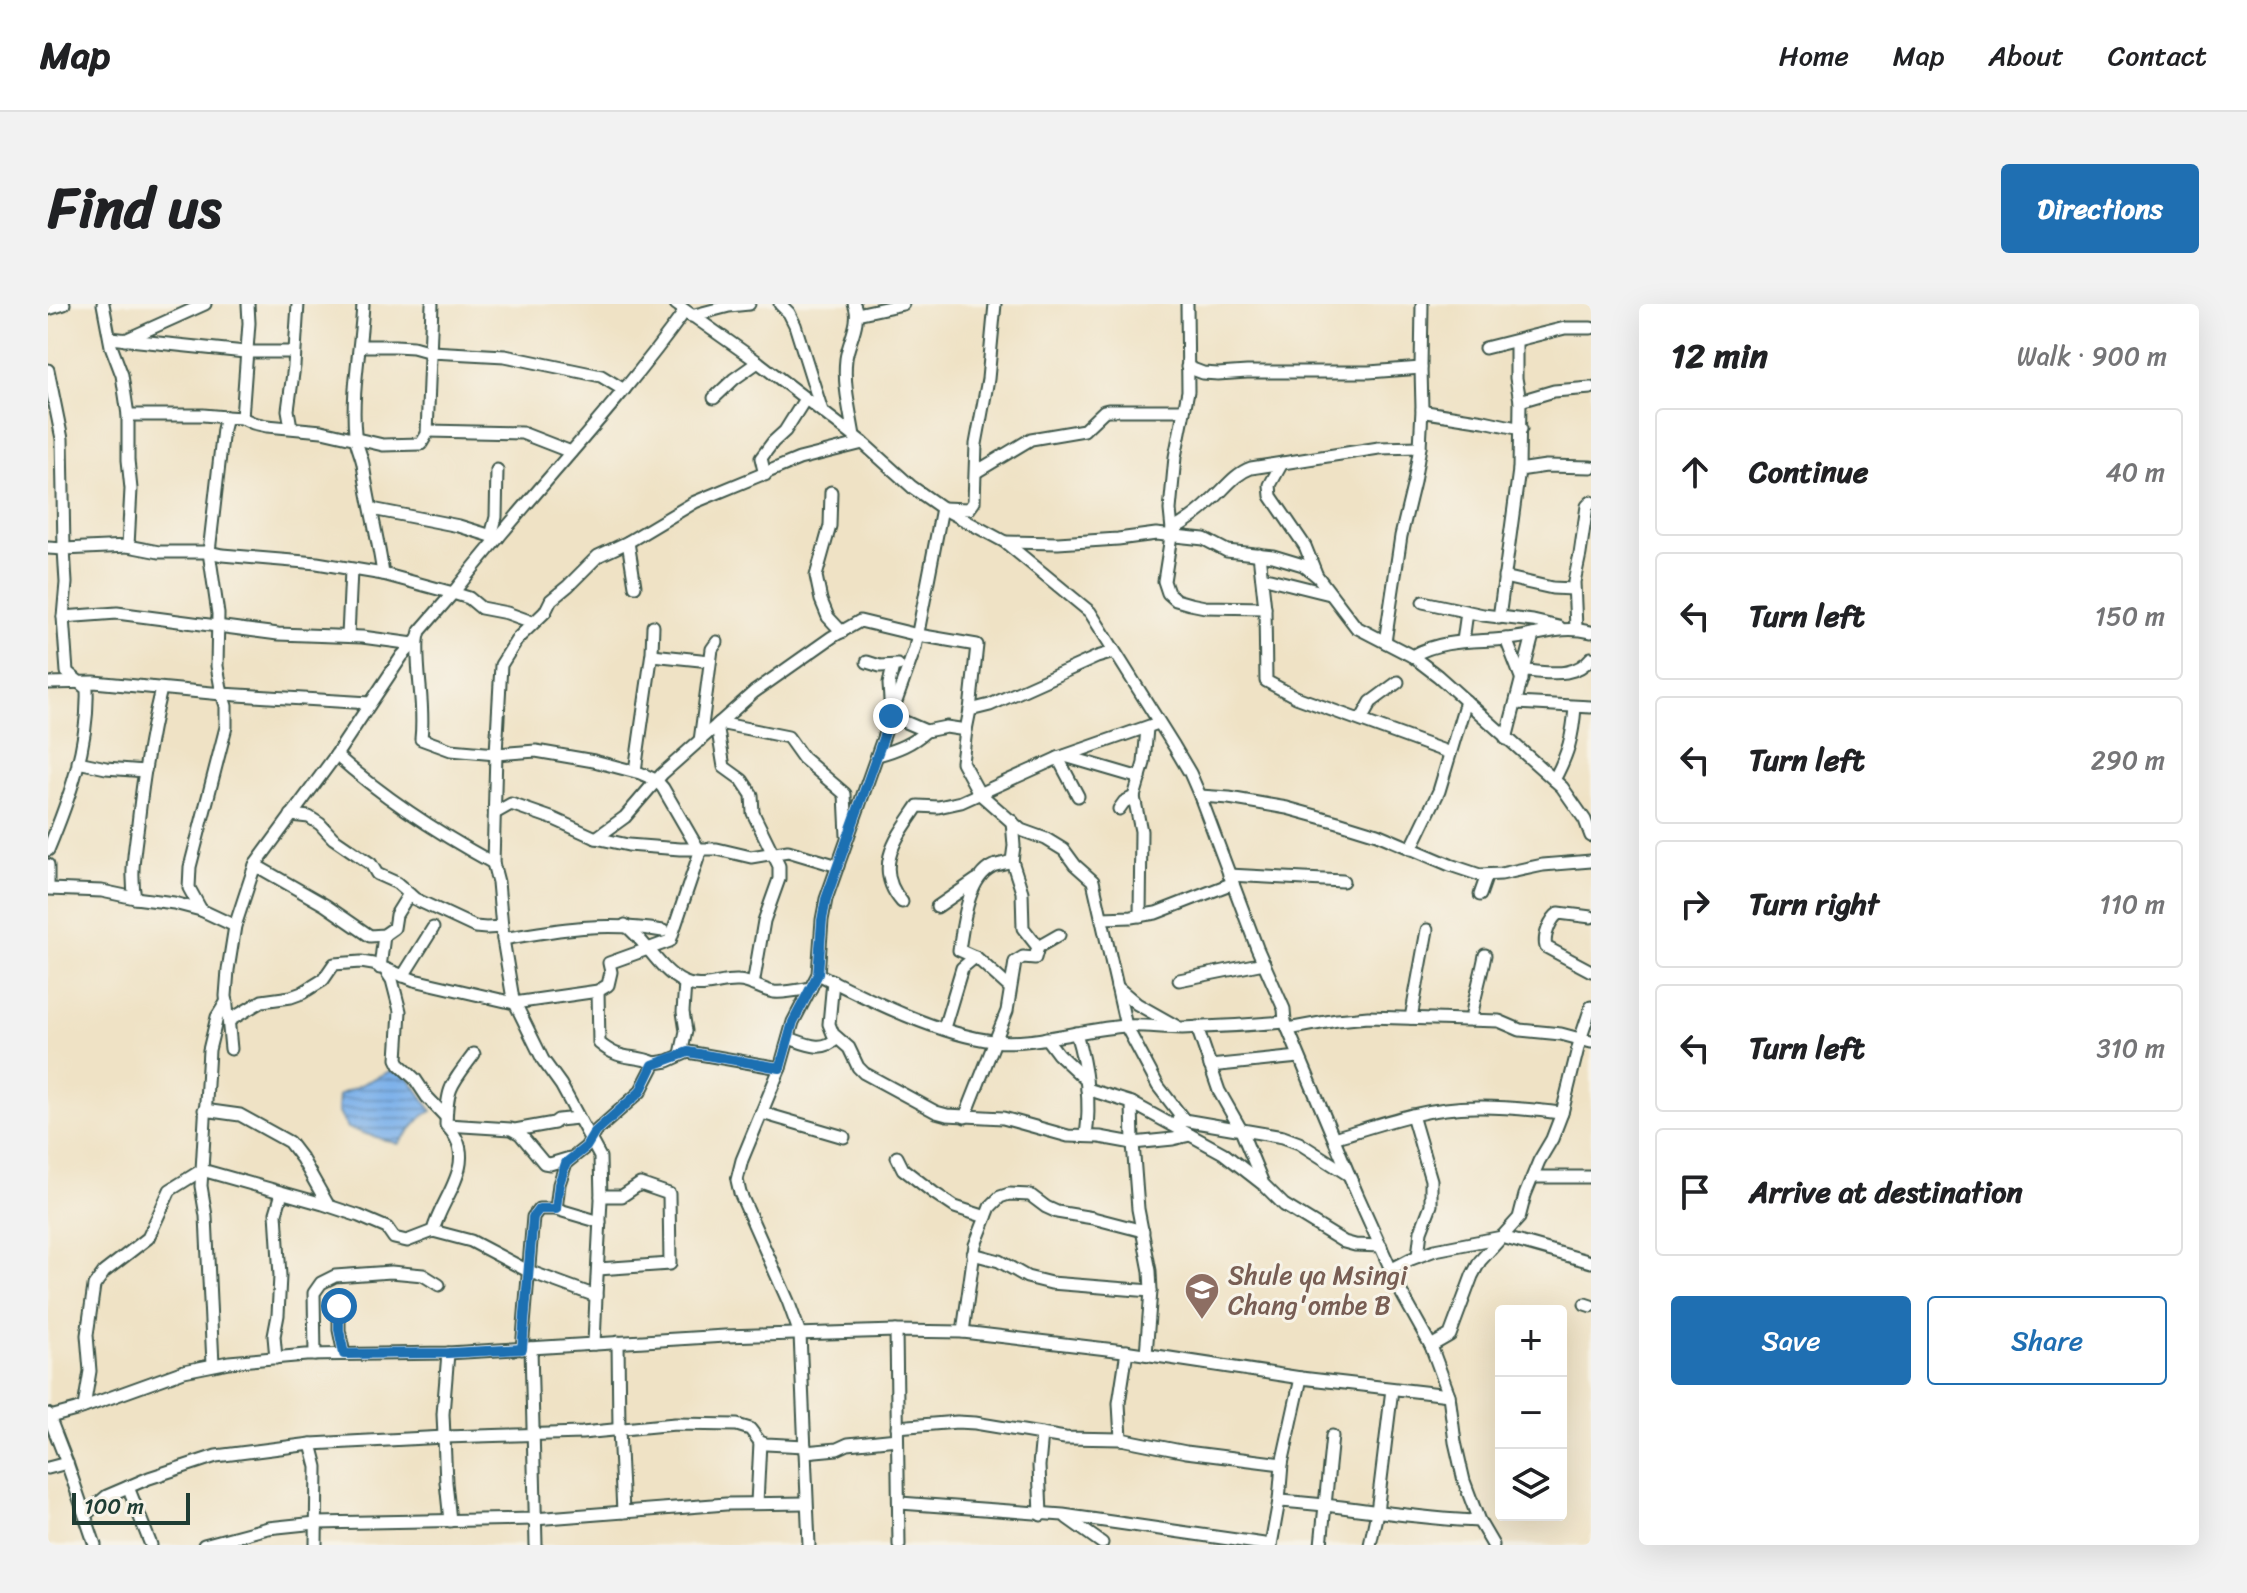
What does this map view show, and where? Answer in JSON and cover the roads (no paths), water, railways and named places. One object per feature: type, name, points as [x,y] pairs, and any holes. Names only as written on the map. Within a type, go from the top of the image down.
[{"type":"street","points":[[48,309],[64,304]]},
{"type":"street","points":[[103,304],[122,375],[128,415],[131,489],[128,546]]},
{"type":"street","points":[[123,340],[205,304]]},
{"type":"street","points":[[242,418],[248,304]]},
{"type":"street","points":[[291,427],[288,410],[298,304]]},
{"type":"street","points":[[363,304],[355,438],[383,574]]},
{"type":"street","points":[[128,415],[242,418],[267,426],[291,427],[383,445],[421,444],[428,431],[432,304]]},
{"type":"street","points":[[684,310],[749,304]]},
{"type":"street","points":[[780,304],[795,325],[822,412]]},
{"type":"street","points":[[859,439],[845,370],[856,309],[903,304]]},
{"type":"street","points":[[942,508],[969,509],[975,497],[976,444],[988,379],[995,304]]},
{"type":"street","points":[[1187,304],[1188,391],[1174,468],[1170,510],[1172,533],[1164,581],[1168,593],[1176,600],[1205,607],[1265,608]]},
{"type":"street","points":[[1385,642],[1401,536],[1420,447],[1422,304]]},
{"type":"street","points":[[684,310],[859,439],[912,487],[942,508],[1005,542],[1090,612],[1099,625],[1152,725],[1190,773],[1200,796],[1284,1009],[1286,1026],[1299,1057],[1402,1294],[1431,1346],[1449,1395],[1461,1468],[1479,1521],[1493,1545]]},
{"type":"street","points":[[230,1020],[262,1001],[302,993],[323,980],[334,964],[361,962],[414,980],[514,1003],[598,991],[608,985],[611,972],[609,963],[670,941],[700,852],[656,780],[635,771],[594,761],[536,751],[496,754],[451,750],[421,739],[423,704],[416,642],[420,631],[495,537],[651,358],[684,310]]},
{"type":"street","points":[[1485,348],[1565,328],[1591,328]]},
{"type":"street","points":[[110,338],[245,352],[294,352]]},
{"type":"street","points":[[1484,641],[1497,618],[1519,470],[1521,429],[1516,341]]},
{"type":"street","points":[[361,346],[413,347],[431,352],[505,356],[601,376],[624,390]]},
{"type":"street","points":[[714,398],[758,362]]},
{"type":"street","points":[[1187,367],[1218,374],[1369,372],[1421,368]]},
{"type":"street","points":[[48,370],[62,439],[66,583],[63,617],[67,672],[87,689],[88,708],[78,762],[48,850]]},
{"type":"street","points":[[1520,401],[1554,391],[1591,388]]},
{"type":"street","points":[[765,475],[761,458],[785,431],[805,399]]},
{"type":"street","points":[[1422,409],[1521,429]]},
{"type":"street","points":[[976,472],[1031,439],[1084,430],[1104,411],[1184,410]]},
{"type":"street","points":[[201,910],[189,888],[190,867],[226,727],[226,706],[217,666],[218,614],[209,552],[226,417]]},
{"type":"street","points":[[428,431],[522,433],[571,452]]},
{"type":"street","points":[[594,1344],[600,1157],[561,1085],[543,1060],[514,1003],[493,863],[501,665],[518,638],[545,612],[551,600],[598,556],[695,502],[799,459],[859,439]]},
{"type":"street","points":[[1172,533],[1209,504],[1243,470],[1379,448],[1420,447]]},
{"type":"street","points":[[1282,463],[1270,485],[1271,496],[1305,546],[1318,577]]},
{"type":"street","points":[[1519,470],[1546,466],[1591,467]]},
{"type":"street","points":[[495,537],[497,470]]},
{"type":"street","points":[[831,492],[830,526],[816,576],[828,617],[842,632]]},
{"type":"street","points":[[1570,628],[1573,589],[1587,506],[1591,502]]},
{"type":"street","points":[[809,1545],[800,1334],[737,1180],[742,1160],[780,1068],[793,1022],[818,974],[826,899],[912,658],[942,508]]},
{"type":"street","points":[[372,509],[495,537]]},
{"type":"street","points":[[1005,542],[1058,543],[1172,533],[1204,539],[1227,551],[1259,554],[1303,565],[1318,577],[1356,627],[1412,656],[1554,780],[1574,802],[1591,836]]},
{"type":"street","points":[[628,542],[635,586]]},
{"type":"street","points":[[48,548],[128,546],[317,563],[383,574],[453,593],[469,598],[481,608],[532,622]]},
{"type":"street","points":[[1259,554],[1265,608],[1266,681],[1296,697],[1450,753]]},
{"type":"street","points":[[348,636],[351,570]]},
{"type":"street","points":[[1262,577],[1331,594]]},
{"type":"street","points":[[1504,577],[1552,588],[1573,589]]},
{"type":"street","points":[[1423,602],[1497,618],[1591,632]]},
{"type":"street","points":[[1463,641],[1467,612]]},
{"type":"street","points":[[63,617],[117,613],[278,634],[416,642]]},
{"type":"street","points":[[596,838],[625,817],[656,780],[754,692],[860,621],[977,645],[962,762],[979,793],[1021,830],[1064,850],[1093,881],[1126,1026],[1152,1076],[1185,1121]]},
{"type":"street","points":[[635,771],[652,655],[653,626]]},
{"type":"street","points":[[1412,656],[1439,644],[1506,639],[1570,628]]},
{"type":"street","points":[[1506,739],[1533,635]]},
{"type":"street","points":[[1506,639],[1523,676]]},
{"type":"street","points":[[231,1049],[228,970],[235,926],[255,865],[336,755],[402,656],[416,642]]},
{"type":"street","points":[[700,741],[712,649],[717,642]]},
{"type":"street","points":[[970,710],[990,705],[1114,652]]},
{"type":"street","points":[[652,655],[710,661]]},
{"type":"street","points":[[867,662],[893,666],[912,658]]},
{"type":"street","points":[[1523,676],[1572,672],[1591,658]]},
{"type":"street","points":[[891,716],[889,684],[893,666]]},
{"type":"street","points":[[393,669],[411,668],[419,675]]},
{"type":"street","points":[[48,683],[77,682],[370,703]]},
{"type":"street","points":[[1361,720],[1371,702],[1398,682]]},
{"type":"street","points":[[135,898],[135,846],[153,721],[161,689]]},
{"type":"street","points":[[1411,849],[1439,791],[1466,701]]},
{"type":"street","points":[[1516,703],[1591,707]]},
{"type":"street","points":[[1554,780],[1567,755],[1575,707]]},
{"type":"street","points":[[891,716],[926,731]]},
{"type":"street","points":[[718,724],[788,737],[803,758],[845,794],[847,840]]},
{"type":"street","points":[[718,724],[724,767],[742,780],[752,795],[753,813],[779,866],[779,879],[764,921],[753,985]]},
{"type":"street","points":[[902,902],[891,884],[889,855],[893,843],[918,806],[949,806],[961,802],[1061,757],[1152,725]]},
{"type":"street","points":[[1140,916],[1141,831],[1134,797],[1152,725]]},
{"type":"street","points":[[878,755],[917,739],[926,731],[946,727],[966,730]]},
{"type":"street","points":[[336,755],[430,825],[493,863]]},
{"type":"street","points":[[1061,757],[1140,778]]},
{"type":"street","points":[[1061,757],[1078,796]]},
{"type":"street","points":[[78,762],[145,771]]},
{"type":"street","points":[[1200,796],[1287,808],[1377,834],[1480,875],[1591,861]]},
{"type":"street","points":[[1119,809],[1134,797]]},
{"type":"street","points":[[495,813],[511,804],[596,838],[628,845],[717,849],[751,857],[788,851],[838,866]]},
{"type":"street","points":[[291,815],[309,817],[371,864],[377,874],[397,883],[415,899],[475,927],[503,933],[625,925],[663,931]]},
{"type":"street","points":[[1012,821],[1012,861],[1022,892],[1023,928],[1038,947]]},
{"type":"street","points":[[937,907],[990,867],[1012,861]]},
{"type":"street","points":[[48,865],[48,887],[102,891],[174,903],[201,910],[235,926]]},
{"type":"street","points":[[255,865],[325,905],[370,936],[384,935],[394,928],[396,915],[409,894]]},
{"type":"street","points":[[1480,895],[1487,875]]},
{"type":"street","points":[[978,878],[967,906],[959,950],[975,957],[1010,988]]},
{"type":"street","points":[[1102,918],[1156,913],[1190,901],[1231,879],[1343,881]]},
{"type":"street","points":[[174,903],[189,888]]},
{"type":"street","points":[[1591,917],[1555,915],[1544,943],[1546,947],[1591,971]]},
{"type":"street","points":[[625,925],[671,973],[685,983],[713,986],[740,981],[773,992],[811,988]]},
{"type":"street","points":[[403,976],[433,928]]},
{"type":"street","points":[[1411,1018],[1427,930]]},
{"type":"street","points":[[384,935],[383,969],[392,980],[400,1011],[397,1059],[454,1133],[460,1154],[453,1189],[436,1215],[433,1231]]},
{"type":"street","points":[[965,1117],[1007,1011],[1015,962],[1023,957],[1035,958],[1038,947],[1059,935]]},
{"type":"street","points":[[1471,1020],[1485,955]]},
{"type":"street","points":[[944,1028],[962,968],[975,957]]},
{"type":"street","points":[[1179,980],[1264,963]]},
{"type":"street","points":[[818,974],[867,998],[944,1028],[996,1042],[1126,1026],[1286,1026],[1368,1017],[1499,1021],[1520,1030],[1561,1034],[1586,1041]]},
{"type":"street","points":[[833,981],[829,1024],[833,1034],[849,1048],[858,1067],[936,1112],[965,1117],[996,1117],[1068,1136],[1133,1143],[1190,1135]]},
{"type":"street","points":[[681,1054],[686,1031],[683,1012],[685,983]]},
{"type":"street","points":[[1117,987],[1137,1004],[1179,1028]]},
{"type":"street","points":[[598,991],[599,1043],[610,1052],[655,1063],[688,1052],[780,1068]]},
{"type":"street","points":[[213,1364],[206,1216],[201,1186],[209,1050],[217,1017],[227,1001]]},
{"type":"street","points":[[1431,1346],[1450,1335],[1480,1261],[1519,1218],[1533,1177],[1562,1113],[1586,1041],[1591,1007]]},
{"type":"street","points":[[1197,1027],[1224,1102],[1240,1128],[1264,1185]]},
{"type":"street","points":[[1076,1033],[1086,1084],[1086,1136]]},
{"type":"street","points":[[789,1038],[825,1047],[837,1038]]},
{"type":"street","points":[[1046,1038],[1086,1084],[1132,1103],[1223,1153],[1284,1205],[1344,1242],[1381,1246]]},
{"type":"street","points":[[446,1121],[451,1085],[474,1054]]},
{"type":"street","points":[[1210,1066],[1299,1057]]},
{"type":"street","points":[[556,1209],[566,1163],[640,1092],[655,1063]]},
{"type":"street","points":[[1132,1103],[1138,1209],[1149,1260],[1151,1291],[1146,1354]]},
{"type":"street","points":[[1334,1138],[1412,1115],[1476,1107],[1562,1113]]},
{"type":"street","points":[[204,1110],[240,1115],[289,1142],[328,1205]]},
{"type":"street","points":[[762,1113],[844,1137]]},
{"type":"street","points":[[1412,1115],[1431,1180],[1431,1205],[1422,1228],[1418,1256]]},
{"type":"street","points":[[1154,1116],[1283,1137],[1299,1143],[1349,1175]]},
{"type":"street","points":[[446,1121],[515,1130],[578,1118]]},
{"type":"street","points":[[515,1130],[544,1163],[572,1158]]},
{"type":"street","points":[[897,1157],[903,1169],[934,1193],[955,1207],[986,1217]]},
{"type":"street","points":[[84,1407],[90,1371],[87,1335],[94,1286],[104,1272],[148,1238],[170,1190],[202,1170],[328,1205],[387,1228],[394,1238],[407,1241],[433,1231],[471,1241],[528,1271],[596,1296]]},
{"type":"street","points":[[1533,1177],[1591,1177]]},
{"type":"street","points":[[598,1269],[670,1264],[669,1194],[640,1184],[622,1196],[601,1196]]},
{"type":"street","points":[[276,1358],[274,1336],[280,1276],[276,1213],[282,1193]]},
{"type":"street","points":[[963,1332],[973,1254],[990,1207],[1000,1197],[1030,1195],[1057,1212],[1143,1231]]},
{"type":"street","points":[[536,1545],[534,1433],[527,1348],[528,1271],[533,1217],[539,1209],[556,1209],[600,1222]]},
{"type":"street","points":[[1392,1269],[1449,1246],[1502,1237],[1591,1262]]},
{"type":"street","points":[[973,1254],[999,1261],[1027,1277],[1051,1283],[1151,1291]]},
{"type":"street","points":[[315,1355],[314,1293],[321,1283],[335,1276],[391,1272],[423,1275],[439,1285]]},
{"type":"street","points":[[339,1306],[339,1330],[344,1354]]},
{"type":"street","points":[[896,1331],[899,1545]]},
{"type":"street","points":[[95,1545],[49,1416],[213,1364],[315,1355],[448,1353],[725,1336],[963,1332],[1449,1395]]},
{"type":"street","points":[[618,1342],[623,1512]]},
{"type":"street","points":[[1121,1439],[1119,1403],[1127,1351]]},
{"type":"street","points":[[448,1353],[443,1414],[450,1521]]},
{"type":"street","points":[[900,1503],[1063,1515],[1271,1545],[1282,1464],[1301,1378]]},
{"type":"street","points":[[1370,1545],[1392,1389]]},
{"type":"street","points":[[760,1442],[805,1449],[837,1449],[897,1433],[966,1422],[1075,1440],[1121,1439],[1186,1452],[1282,1464]]},
{"type":"street","points":[[85,1515],[107,1496],[216,1456],[311,1444],[582,1433],[675,1424],[737,1425],[750,1429],[760,1442],[757,1503]]},
{"type":"street","points":[[1041,1515],[1039,1466],[1042,1434]]},
{"type":"street","points":[[1321,1545],[1332,1436]]},
{"type":"street","points":[[311,1444],[317,1467],[316,1545]]},
{"type":"street","points":[[48,1468],[67,1463]]},
{"type":"street","points":[[128,1487],[151,1545]]},
{"type":"street","points":[[1279,1501],[1324,1503],[1440,1520],[1479,1521]]},
{"type":"street","points":[[204,1545],[268,1528],[316,1523],[534,1519],[757,1503],[806,1503]]},
{"type":"street","points":[[1063,1515],[1102,1544]]},
{"type":"street","points":[[1102,1522],[1102,1544]]},
{"type":"water","points":[[390,1071],[408,1076],[432,1111],[423,1116],[398,1144],[347,1128],[338,1111],[339,1095]]},
{"type":"place","name":"Shule ya Msingi Chang'ombe B","points":[[1202,1321]]}]
